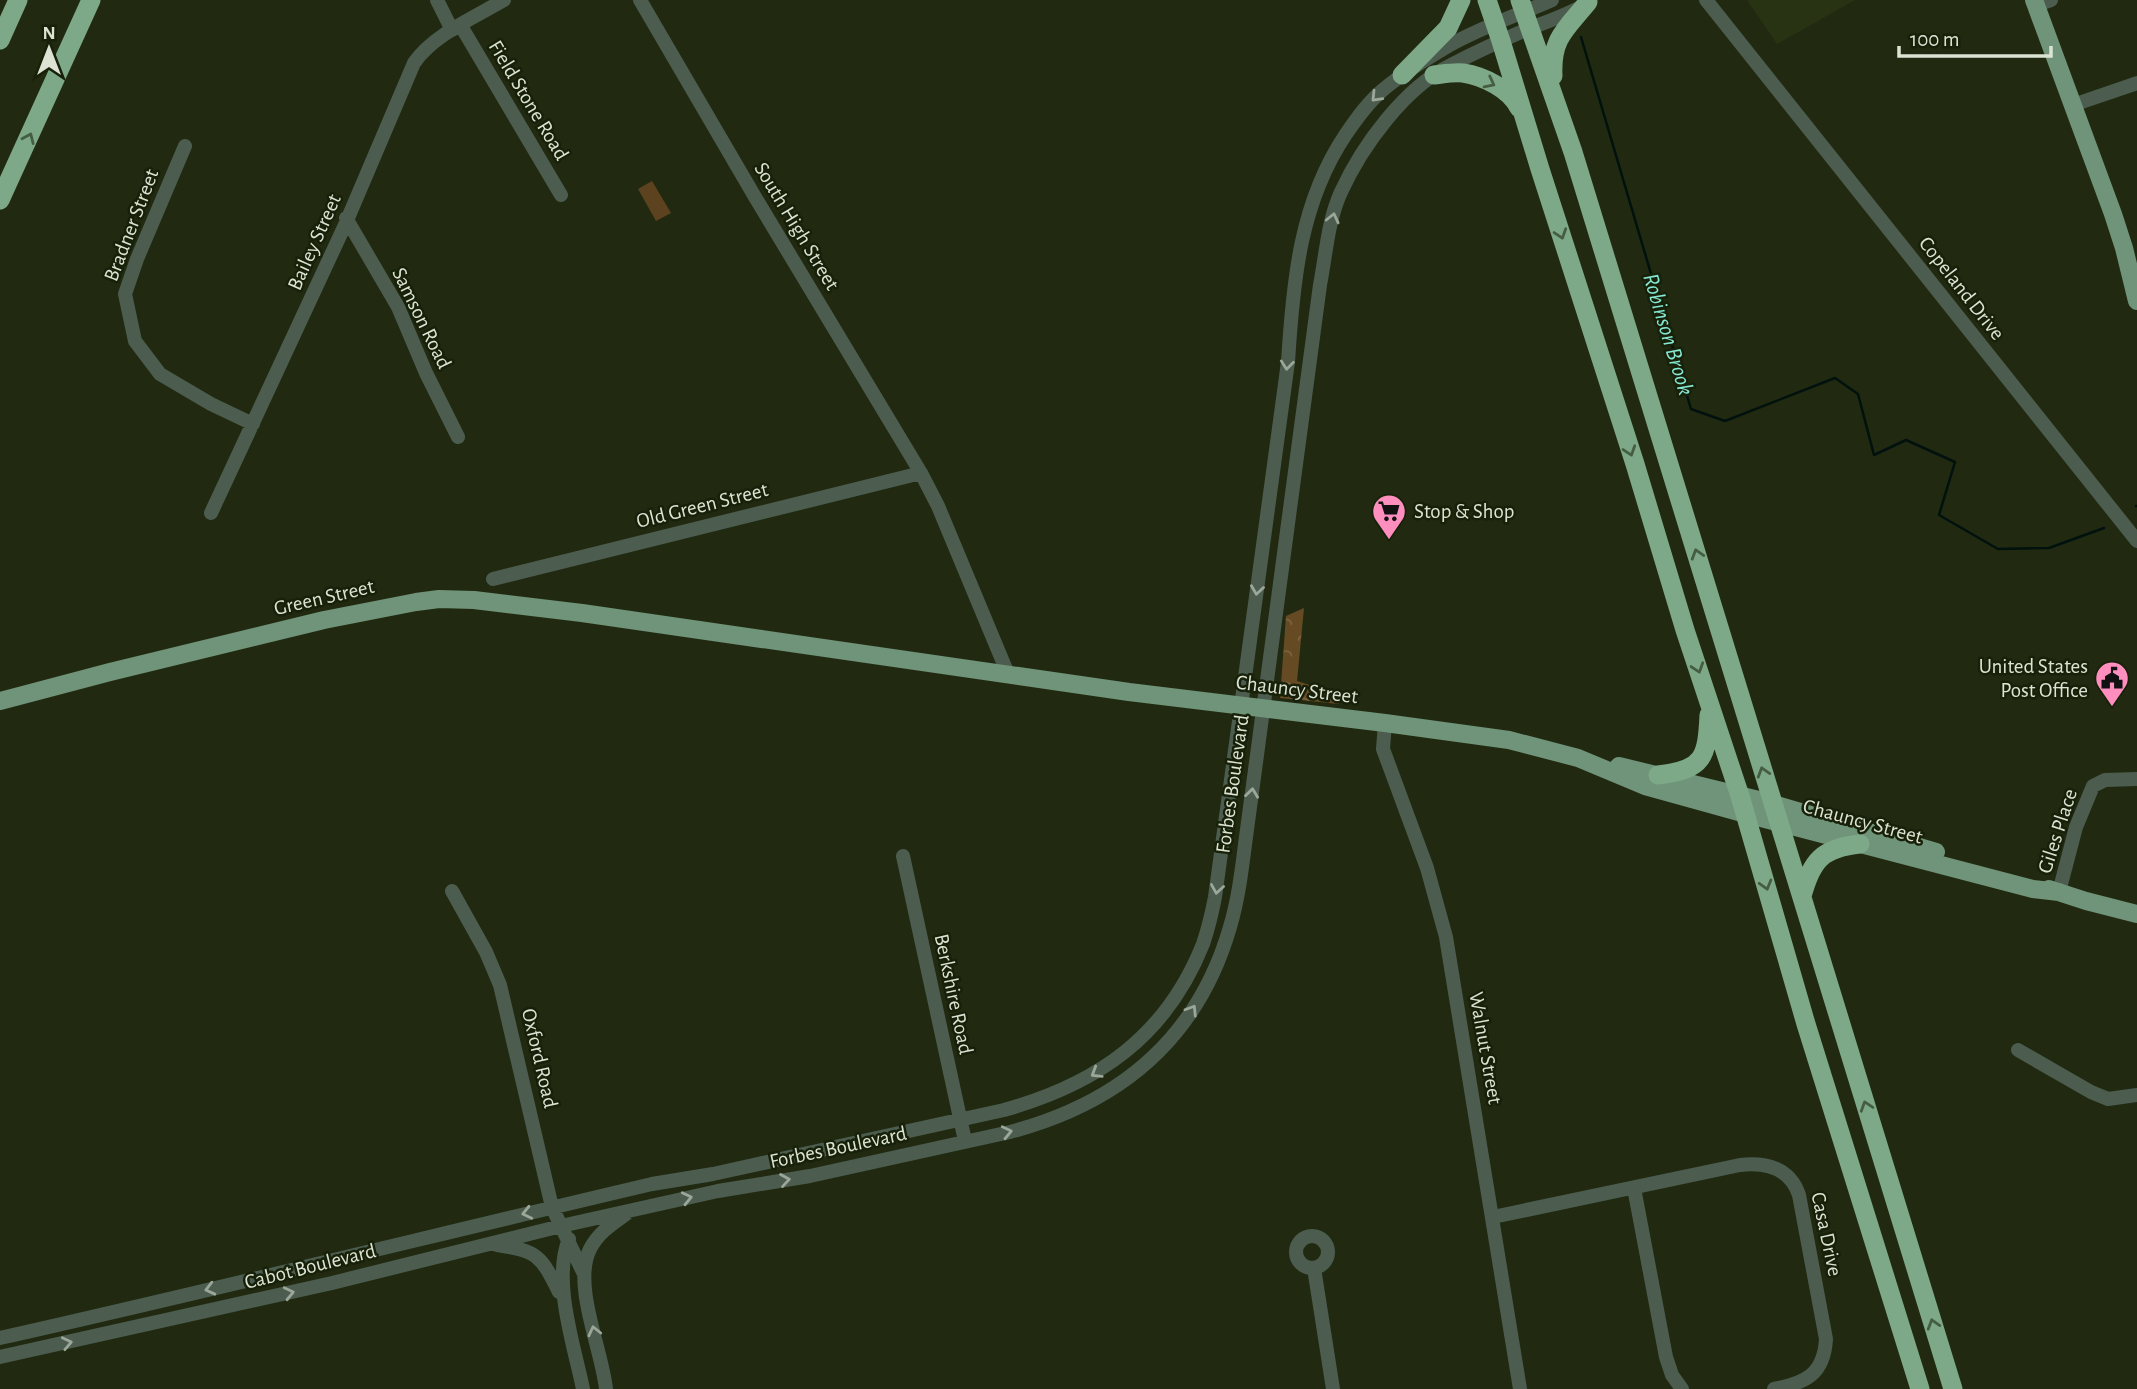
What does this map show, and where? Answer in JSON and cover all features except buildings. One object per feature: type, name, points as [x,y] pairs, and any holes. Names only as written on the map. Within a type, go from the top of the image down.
[{"type":"highway","points":[[0,40],[18,0]]},
{"type":"highway","points":[[0,200],[91,0]]},
{"type":"highway","points":[[1402,75],[1448,28],[1461,0]]},
{"type":"highway","points":[[1486,0],[1743,805],[1806,1024],[1920,1389]]},
{"type":"highway","points":[[1553,91],[1552,57],[1555,47],[1564,30],[1589,1]]},
{"type":"highway","points":[[1525,13],[1573,152],[1953,1389]]},
{"type":"highway","points":[[1434,75],[1462,73],[1486,80],[1516,102],[1527,124]]},
{"type":"highway","points":[[1658,775],[1688,769],[1705,754],[1710,703]]},
{"type":"highway","points":[[1802,896],[1812,868],[1826,852],[1860,844]]},
{"type":"main road","points":[[2041,2],[2073,105],[2117,225],[2137,301]]},
{"type":"main road","name":"Green Street","points":[[0,701],[310,623],[416,601],[474,600],[665,625]]},
{"type":"main road","name":"Chauncy Street","points":[[665,625],[1263,709],[1502,739],[1658,775],[1743,805]]},
{"type":"main road","name":"Chauncy Street","points":[[1578,758],[1646,786],[1743,805],[1922,848],[2137,914]]},
{"type":"main road","name":"Chauncy Street","points":[[1776,813],[1860,844],[2033,889],[2059,892]]},
{"type":"street","points":[[437,0],[457,28]]},
{"type":"street","name":"Bailey Street","points":[[211,513],[323,274],[414,63],[422,51],[503,0]]},
{"type":"street","name":"South High Street","points":[[640,0],[755,198],[921,473]]},
{"type":"street","name":"Forbes Boulevard","points":[[583,1272],[586,1258],[596,1240],[629,1211],[718,1191],[810,1176],[1033,1126],[1073,1111],[1099,1098],[1139,1070],[1185,1021],[1220,958],[1233,915],[1320,285],[1341,191],[1375,134],[1405,98],[1525,13],[1552,0]]},
{"type":"street","name":"Copeland Drive","points":[[1706,0],[2137,541]]},
{"type":"street","name":"Forbes Boulevard","points":[[1525,13],[1570,13],[1589,1]]},
{"type":"street","name":"Field Stone Road","points":[[457,28],[561,195]]},
{"type":"street","name":"Forbes Boulevard","points":[[583,1389],[565,1304],[562,1275],[564,1253],[574,1230],[617,1192],[713,1174],[1039,1100],[1093,1075],[1118,1058],[1142,1037],[1170,1004],[1203,943],[1215,897],[1288,362],[1294,297],[1306,221],[1315,190],[1338,146],[1362,112],[1382,90],[1452,44],[1498,32]]},
{"type":"street","points":[[2073,105],[2137,83]]},
{"type":"street","name":"Bradner Street","points":[[185,146],[125,294],[135,341],[160,374],[211,404],[253,424]]},
{"type":"street","name":"Samson Road","points":[[346,218],[398,307],[457,437]]},
{"type":"street","points":[[921,473],[938,506],[1008,674]]},
{"type":"street","name":"Old Green Street","points":[[493,579],[921,473]]},
{"type":"street","name":"Walnut Street","points":[[1385,723],[1383,749],[1427,868],[1446,937],[1520,1389]]},
{"type":"street","name":"Giles Place","points":[[2059,892],[2077,828],[2094,786],[2105,780],[2137,779]]},
{"type":"street","name":"Berkshire Road","points":[[903,856],[965,1141]]},
{"type":"street","name":"Oxford Road","points":[[452,891],[486,953],[503,995],[552,1207],[568,1241]]},
{"type":"street","points":[[2018,1050],[2108,1099],[2137,1095]]},
{"type":"street","name":"Casa Drive","points":[[1493,1217],[1750,1164],[1776,1168],[1791,1178],[1799,1195],[1826,1347],[1821,1363],[1810,1377],[1774,1389]]},
{"type":"street","points":[[1634,1188],[1669,1367],[1682,1389]]},
{"type":"street","name":"Cabot Boulevard","points":[[0,1338],[141,1307],[617,1192]]},
{"type":"street","name":"Cabot Boulevard","points":[[0,1357],[230,1307],[629,1211]]},
{"type":"street","points":[[568,1241],[583,1272],[606,1389]]},
{"type":"street","points":[[489,1243],[520,1248],[541,1260],[548,1268],[565,1304]]},
{"type":"street","points":[[1314,1268],[1333,1389]]},
{"type":"shaded area","points":[[1747,0],[1855,0],[1777,44]]},
{"type":"shaded area","points":[[652,181],[671,213],[656,221],[638,189]]},
{"type":"green space","points":[[1304,608],[1297,681],[1338,694],[1339,704],[1280,698],[1286,616]]},
{"type":"waterway","name":"Robinson Brook","points":[[1581,37],[1691,409],[1725,421],[1835,378],[1858,394],[1874,455],[1906,440],[1955,462],[1939,515],[1998,549],[2049,548],[2104,528]]},
{"type":"place","name":"Stop & Shop","points":[[1389,541]]},
{"type":"place","name":"United States Post Office","points":[[2112,708]]}]
